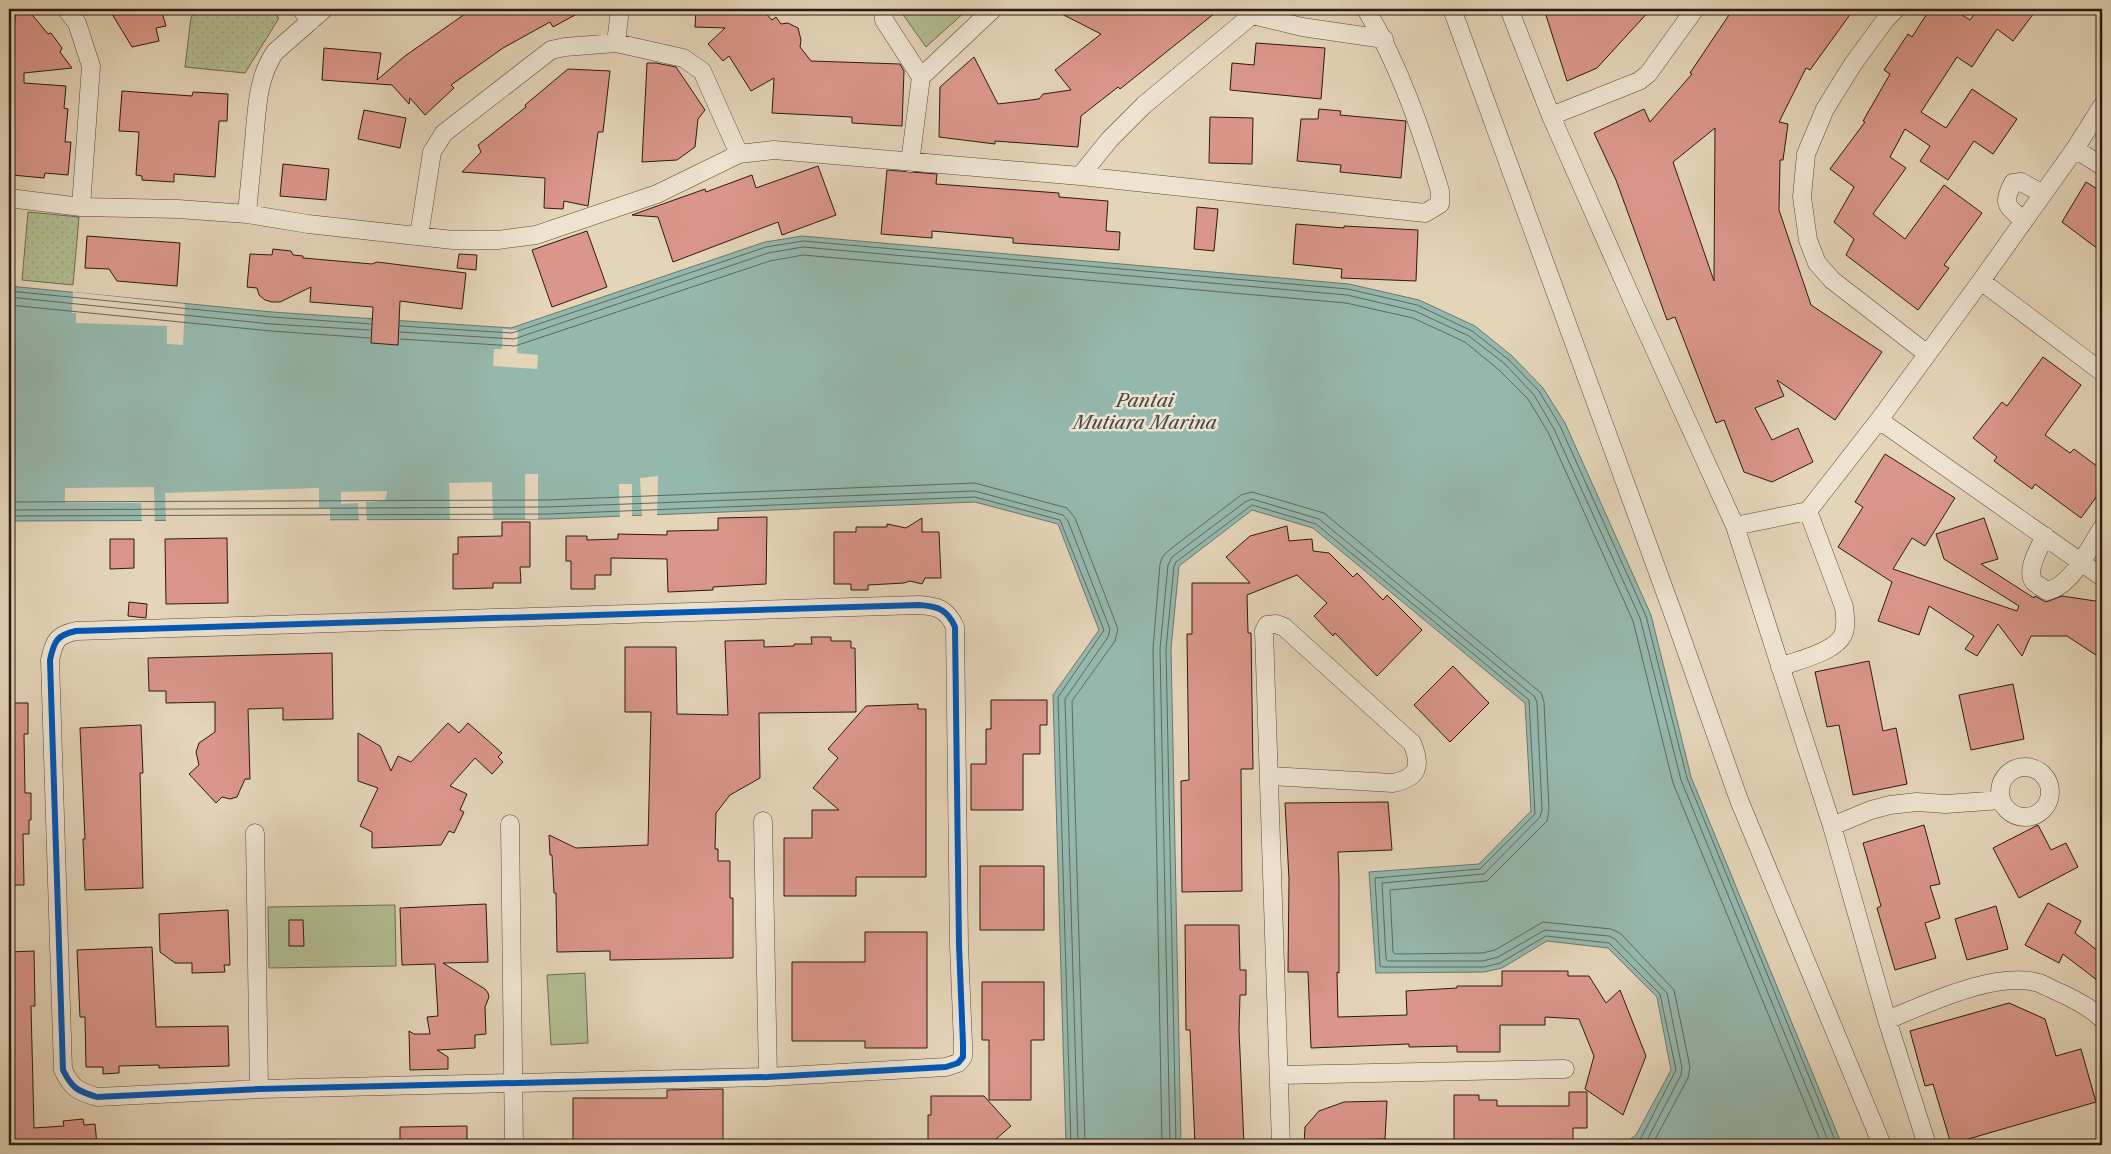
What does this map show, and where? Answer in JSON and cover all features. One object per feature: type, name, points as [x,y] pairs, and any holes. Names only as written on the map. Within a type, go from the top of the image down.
[{"type":"street","points":[[66,9],[77,23],[91,66],[82,207]]},
{"type":"street","points":[[247,214],[258,98],[262,79],[270,60],[306,15],[324,9]]},
{"type":"street","points":[[616,43],[620,9]]},
{"type":"street","points":[[884,9],[884,20],[921,77]]},
{"type":"street","points":[[910,163],[921,77],[993,9]]},
{"type":"street","points":[[9,198],[82,207],[178,209],[247,214],[308,224],[453,240],[498,240],[536,235],[657,194],[739,154],[774,150],[1080,176],[1425,213],[1440,204],[1440,192],[1410,102],[1384,39],[1366,9]]},
{"type":"street","points":[[1452,9],[1672,610],[1739,800],[1882,1145]]},
{"type":"street","points":[[1509,9],[1551,116],[1638,315],[1734,526],[1832,826],[1887,1020],[1927,1145]]},
{"type":"street","points":[[1551,116],[1639,81],[1648,74],[1695,9]]},
{"type":"street","points":[[1896,9],[1859,57],[1825,109],[1806,154],[1802,197],[1808,240],[1817,264],[1832,280],[1926,353]]},
{"type":"street","points":[[1080,176],[1110,139],[1144,106],[1250,12],[1302,27],[1384,39]]},
{"type":"street","points":[[419,236],[432,152],[444,133],[551,50],[616,43],[683,58],[702,71],[739,154]]},
{"type":"street","points":[[1734,526],[1808,511],[1879,420],[1926,353],[1981,281],[2075,149],[2102,106]]},
{"type":"street","points":[[2075,149],[2102,166]]},
{"type":"street","points":[[2024,221],[2006,203],[2005,197],[2012,183],[2021,182],[2043,194]]},
{"type":"street","points":[[1981,281],[2102,372]]},
{"type":"street","points":[[1879,420],[2102,577]]},
{"type":"street","points":[[1780,667],[1829,649],[1838,642],[1844,633],[1846,622],[1844,607],[1808,511]]},
{"type":"street","points":[[2045,536],[2032,566],[2031,576],[2034,582],[2047,591],[2056,590],[2081,562],[2102,528]]},
{"type":"street","points":[[909,605],[934,606],[947,612],[954,627],[959,945],[963,1057],[958,1063],[946,1067],[768,1077],[512,1083],[259,1089],[97,1097],[79,1092],[70,1083],[63,1070],[50,660],[53,645],[62,635],[76,631],[909,605]]},
{"type":"street","points":[[1270,776],[1393,783],[1402,781],[1414,773],[1418,766],[1418,756],[1412,743],[1284,627],[1276,624],[1267,625],[1264,631],[1281,1145]]},
{"type":"street","points":[[1832,826],[1890,805],[1917,802],[1946,804],[2001,800]]},
{"type":"street","points":[[763,821],[768,1077]]},
{"type":"street","points":[[510,824],[514,1145]]},
{"type":"street","points":[[255,833],[259,1089]]},
{"type":"street","points":[[1887,1020],[1965,989],[2014,981],[2038,983],[2073,999],[2094,1011],[2102,1019]]},
{"type":"street","points":[[1280,1075],[1566,1069]]},
{"type":"green space","points":[[200,9],[272,9],[279,18],[245,73],[185,67],[191,17]]},
{"type":"green space","points":[[899,9],[968,9],[926,47]]},
{"type":"green space","points":[[28,212],[79,217],[73,285],[22,280]]},
{"type":"green space","points":[[395,905],[396,966],[269,968],[268,907]]},
{"type":"green space","points":[[585,973],[588,1043],[551,1045],[547,975]]},
{"type":"water","name":"Pantai Mutiara Marina","points":[[802,236],[1349,284],[1419,300],[1475,326],[1512,356],[1543,388],[1565,423],[1651,615],[1691,777],[1842,1145],[1622,1145],[1636,1135],[1671,1070],[1657,997],[1608,948],[1547,941],[1502,968],[1484,972],[1376,973],[1369,872],[1479,864],[1531,811],[1525,703],[1313,528],[1252,510],[1179,566],[1171,648],[1181,1145],[1066,1145],[1053,695],[1099,630],[1058,524],[975,502],[549,519],[9,521],[9,286],[272,312],[511,328],[765,242]]},
{"type":"pier","points":[[73,292],[185,304],[183,345],[167,344],[167,326],[76,323],[76,313],[72,313]]},
{"type":"pier","points":[[503,329],[518,330],[517,353],[538,355],[537,369],[493,366],[494,349],[502,349]]},
{"type":"pier","points":[[525,474],[538,474],[538,519],[525,519]]},
{"type":"pier","points":[[658,476],[657,516],[620,517],[619,484],[632,484],[632,516],[642,516],[640,478]]},
{"type":"pier","points":[[492,482],[493,519],[450,519],[449,483]]},
{"type":"pier","points":[[154,487],[155,523],[142,523],[141,503],[65,503],[65,488]]},
{"type":"pier","points":[[319,488],[319,508],[330,508],[330,522],[166,523],[165,493]]},
{"type":"pier","points":[[387,491],[385,501],[366,502],[367,522],[359,522],[358,503],[341,504],[341,492]]},
{"type":"building","points":[[16,9],[29,11],[48,34],[51,33],[62,48],[60,52],[72,68],[24,73],[24,83],[66,86],[64,108],[68,109],[65,142],[71,142],[68,175],[45,173],[44,178],[12,175],[12,170],[9,170],[9,77]]},
{"type":"building","points":[[109,9],[161,9],[166,26],[156,28],[159,41],[132,47]]},
{"type":"building","points":[[472,9],[586,9],[553,27],[550,22],[503,48],[451,85],[454,88],[425,115],[410,98],[409,104],[392,85],[322,80],[324,48],[381,53],[377,80],[405,56]]},
{"type":"building","points":[[696,9],[762,9],[772,20],[776,17],[781,24],[788,23],[798,28],[801,40],[800,47],[811,61],[900,64],[904,71],[902,126],[852,123],[852,117],[772,113],[774,78],[751,91],[729,56],[723,61],[708,44],[725,28],[695,27]]},
{"type":"building","points":[[1052,9],[1220,9],[1120,89],[1118,87],[1081,116],[1078,147],[995,141],[995,144],[939,137],[940,87],[974,57],[998,104],[1039,99],[1043,94],[1071,90],[1055,70],[1101,34]]},
{"type":"building","points":[[1544,9],[1651,9],[1597,68],[1567,81]]},
{"type":"building","points":[[1733,9],[1854,9],[1810,70],[1806,68],[1779,122],[1788,124],[1783,160],[1780,160],[1779,210],[1811,305],[1882,352],[1835,420],[1777,380],[1784,396],[1755,408],[1772,440],[1798,428],[1813,462],[1772,482],[1744,472],[1724,420],[1716,423],[1675,317],[1667,320],[1616,180],[1594,133],[1644,109],[1650,122],[1692,74],[1690,73]],"holes":[[[1715,128],[1714,281],[1673,162]]]},
{"type":"building","points":[[1930,9],[1953,9],[1970,20],[1978,9],[2037,9],[2013,41],[1997,29],[1972,67],[1957,57],[1921,112],[1946,128],[1972,89],[2017,119],[1993,154],[1974,141],[1948,180],[1920,161],[1930,146],[1905,129],[1890,157],[1906,168],[1873,214],[1905,239],[1944,185],[1982,213],[1944,265],[1949,268],[1918,310],[1846,255],[1854,239],[1834,222],[1854,187],[1830,169],[1865,122],[1863,121],[1890,74],[1884,70],[1908,34],[1912,37]]},
{"type":"building","points":[[1256,43],[1325,48],[1321,99],[1230,90],[1232,63],[1254,65]]},
{"type":"building","points":[[647,63],[676,67],[705,110],[698,119],[695,147],[677,160],[642,162]]},
{"type":"building","points":[[568,69],[610,71],[603,132],[598,132],[588,206],[564,201],[563,209],[544,208],[545,178],[462,172],[481,152],[478,145],[526,107],[525,105]]},
{"type":"building","points":[[122,91],[192,96],[193,92],[228,94],[227,121],[219,121],[215,177],[174,174],[174,182],[142,180],[142,176],[136,175],[139,132],[119,131]]},
{"type":"building","points":[[1319,109],[1341,111],[1340,115],[1406,121],[1401,178],[1340,172],[1341,165],[1297,161],[1301,119],[1318,119]]},
{"type":"building","points":[[364,110],[406,118],[400,148],[358,139]]},
{"type":"building","points":[[1210,117],[1253,118],[1252,164],[1209,163]]},
{"type":"building","points":[[283,164],[329,169],[326,200],[280,196]]},
{"type":"building","points":[[818,166],[836,215],[782,235],[778,222],[673,262],[658,217],[632,215],[705,189],[706,192],[752,175],[756,188]]},
{"type":"building","points":[[887,170],[937,174],[936,184],[1059,193],[1059,197],[1108,201],[1106,231],[1120,232],[1119,250],[1013,243],[1013,238],[932,231],[932,238],[881,234]]},
{"type":"building","points":[[2086,182],[2102,192],[2102,252],[2062,222]]},
{"type":"building","points":[[1197,207],[1218,209],[1214,251],[1194,249]]},
{"type":"building","points":[[1296,224],[1344,228],[1344,226],[1418,230],[1416,281],[1341,278],[1342,269],[1293,264]]},
{"type":"building","points":[[587,231],[607,287],[552,307],[532,250]]},
{"type":"building","points":[[87,236],[180,243],[177,286],[117,281],[109,269],[85,268]]},
{"type":"building","points":[[273,249],[291,251],[293,255],[303,256],[303,258],[372,264],[377,262],[466,273],[462,309],[400,301],[398,345],[371,343],[373,307],[310,302],[311,287],[280,302],[272,302],[265,300],[259,295],[257,288],[247,287],[250,254],[272,255]]},
{"type":"building","points":[[459,254],[477,255],[476,270],[457,268]]},
{"type":"building","points":[[2043,357],[2081,385],[2045,435],[2070,453],[2074,449],[2102,470],[2102,489],[2081,518],[2035,484],[2032,489],[1994,461],[1997,457],[1973,438],[2002,402],[2007,406]]},
{"type":"building","points":[[1885,454],[1955,498],[1925,546],[1912,538],[1893,569],[2017,611],[2019,606],[1944,559],[1936,534],[1984,518],[1998,559],[1981,564],[2034,598],[2035,596],[2046,602],[2062,596],[2102,602],[2102,659],[2067,636],[2031,636],[2022,656],[1998,624],[1977,656],[1965,649],[1974,636],[1929,606],[1919,635],[1878,621],[1892,582],[1838,547],[1863,507],[1855,502]]},
{"type":"building","points":[[767,517],[766,584],[713,587],[713,590],[668,592],[667,559],[611,558],[611,575],[595,575],[595,589],[571,589],[571,561],[566,561],[566,536],[587,536],[587,540],[618,539],[618,534],[667,535],[667,531],[718,530],[718,518]]},
{"type":"building","points":[[922,518],[922,532],[939,532],[941,578],[925,578],[922,584],[910,581],[868,585],[868,590],[851,590],[851,584],[834,584],[834,532],[856,532],[856,527],[887,527],[887,524],[906,528]]},
{"type":"building","points":[[502,522],[530,522],[530,567],[520,567],[521,583],[493,583],[493,588],[453,589],[453,554],[458,554],[458,537],[502,536]]},
{"type":"building","points":[[1287,526],[1289,541],[1312,539],[1313,551],[1329,553],[1353,577],[1357,573],[1383,600],[1387,595],[1422,630],[1377,676],[1335,633],[1333,636],[1314,616],[1327,603],[1297,575],[1247,595],[1248,633],[1251,633],[1253,769],[1241,769],[1242,891],[1182,892],[1181,781],[1189,780],[1187,634],[1192,634],[1192,583],[1250,583],[1226,557],[1250,536]]},
{"type":"building","points":[[227,538],[228,603],[166,604],[165,539]]},
{"type":"building","points":[[110,539],[134,539],[134,568],[110,569]]},
{"type":"building","points":[[129,602],[147,604],[146,618],[128,616]]},
{"type":"building","points":[[811,637],[831,637],[831,641],[851,641],[851,648],[855,648],[856,712],[759,713],[760,778],[730,795],[716,813],[715,849],[718,849],[718,861],[730,861],[730,898],[733,898],[733,958],[610,960],[610,951],[557,952],[556,893],[554,893],[549,835],[576,848],[648,845],[651,712],[625,712],[625,647],[676,647],[677,714],[728,715],[725,641],[764,640],[764,647],[794,646],[794,644],[812,644]]},
{"type":"building","points":[[332,653],[333,719],[283,720],[283,708],[248,709],[250,779],[245,779],[237,797],[230,799],[222,797],[216,803],[189,774],[199,765],[196,752],[199,743],[215,732],[215,702],[166,703],[166,691],[149,691],[148,658]]},
{"type":"building","points":[[1869,661],[1883,731],[1896,728],[1907,784],[1853,795],[1839,725],[1827,727],[1815,672]]},
{"type":"building","points":[[1453,666],[1489,703],[1450,742],[1414,705]]},
{"type":"building","points":[[2013,684],[2024,739],[1971,750],[1959,695]]},
{"type":"building","points":[[991,700],[1047,700],[1047,725],[1040,725],[1040,754],[1023,754],[1023,810],[971,810],[971,764],[986,764],[986,729],[991,729]]},
{"type":"building","points":[[9,703],[28,703],[28,734],[24,734],[25,793],[31,793],[31,820],[29,820],[29,834],[23,834],[24,885],[9,885]]},
{"type":"building","points":[[918,704],[918,709],[926,709],[926,877],[856,877],[856,896],[784,896],[784,838],[812,838],[812,810],[839,810],[813,788],[838,758],[828,749],[866,706]]},
{"type":"building","points":[[448,723],[459,733],[468,723],[502,753],[498,757],[503,762],[492,774],[475,758],[450,786],[467,794],[460,810],[464,812],[454,833],[449,831],[441,845],[372,848],[372,832],[360,826],[378,788],[358,781],[358,733],[380,746],[391,771],[398,756],[411,762]]},
{"type":"building","points":[[141,725],[143,773],[140,773],[143,888],[85,890],[83,839],[85,839],[80,728]]},
{"type":"building","points":[[1388,802],[1392,850],[1338,852],[1338,1017],[1407,1015],[1406,991],[1457,988],[1457,986],[1502,986],[1502,971],[1568,971],[1568,976],[1589,976],[1606,1003],[1620,990],[1646,1056],[1623,1115],[1585,1089],[1594,1056],[1579,1019],[1545,1017],[1545,1025],[1500,1025],[1500,1052],[1457,1052],[1457,1046],[1409,1047],[1409,1044],[1311,1048],[1308,972],[1288,972],[1289,879],[1285,803]]},
{"type":"building","points":[[1924,825],[1940,884],[1930,886],[1940,918],[1925,923],[1936,958],[1895,970],[1877,908],[1881,906],[1863,843]]},
{"type":"building","points":[[2038,825],[2051,850],[2066,843],[2078,867],[2019,898],[1993,848]]},
{"type":"building","points":[[980,866],[1044,866],[1044,930],[980,930]]},
{"type":"building","points":[[2048,903],[2081,921],[2075,933],[2102,954],[2102,984],[2063,954],[2059,963],[2025,945]]},
{"type":"building","points":[[486,904],[488,962],[443,963],[485,989],[488,993],[489,997],[485,1007],[486,1034],[475,1035],[475,1048],[437,1050],[448,1057],[448,1069],[410,1070],[409,1031],[414,1034],[430,1034],[427,1017],[438,1016],[435,964],[402,965],[400,908]]},
{"type":"building","points":[[1996,906],[2008,949],[1967,960],[1955,919]]},
{"type":"building","points":[[228,910],[230,965],[224,965],[225,972],[192,973],[192,963],[175,963],[160,952],[159,914]]},
{"type":"building","points":[[289,920],[303,920],[304,946],[289,946]]},
{"type":"building","points":[[1185,925],[1239,925],[1240,970],[1246,970],[1246,995],[1240,995],[1239,1030],[1244,1145],[1195,1145],[1190,1030],[1186,1030]]},
{"type":"building","points":[[865,932],[927,932],[927,1048],[865,1048],[865,1041],[792,1041],[792,962],[865,962]]},
{"type":"building","points":[[152,947],[156,1027],[228,1026],[229,1066],[159,1068],[159,1065],[119,1066],[119,1073],[103,1074],[103,1067],[86,1067],[85,1017],[80,1017],[77,950]]},
{"type":"building","points":[[34,951],[35,1006],[31,1006],[34,1128],[64,1126],[63,1121],[83,1119],[84,1125],[95,1124],[97,1145],[9,1145],[9,952]]},
{"type":"building","points":[[982,982],[1044,982],[1044,1040],[1031,1040],[1031,1100],[989,1100],[989,1040],[982,1040]]},
{"type":"building","points":[[2009,1003],[2045,1019],[2056,1056],[2081,1049],[2096,1102],[1951,1144],[1933,1084],[1925,1086],[1910,1031]]},
{"type":"building","points":[[723,1089],[723,1145],[573,1145],[573,1098],[667,1098],[667,1090]]},
{"type":"building","points":[[1569,1092],[1587,1092],[1587,1128],[1573,1128],[1573,1145],[1454,1145],[1454,1095],[1479,1095],[1479,1100],[1497,1100],[1497,1106],[1569,1106]]},
{"type":"building","points":[[931,1096],[984,1096],[1011,1126],[989,1145],[928,1145],[928,1115],[931,1115]]},
{"type":"building","points":[[1387,1101],[1385,1139],[1357,1140],[1353,1145],[1304,1145],[1305,1127],[1319,1111],[1344,1102]]},
{"type":"building","points":[[467,1126],[467,1145],[400,1145],[400,1127]]},
{"type":"cycle path","points":[[919,605],[931,606],[945,612],[955,627],[959,945],[963,1044],[963,1057],[958,1063],[946,1067],[768,1077],[259,1089],[97,1097],[76,1088],[66,1076],[63,1070],[50,660],[53,648],[60,637],[76,631],[919,605]]}]
